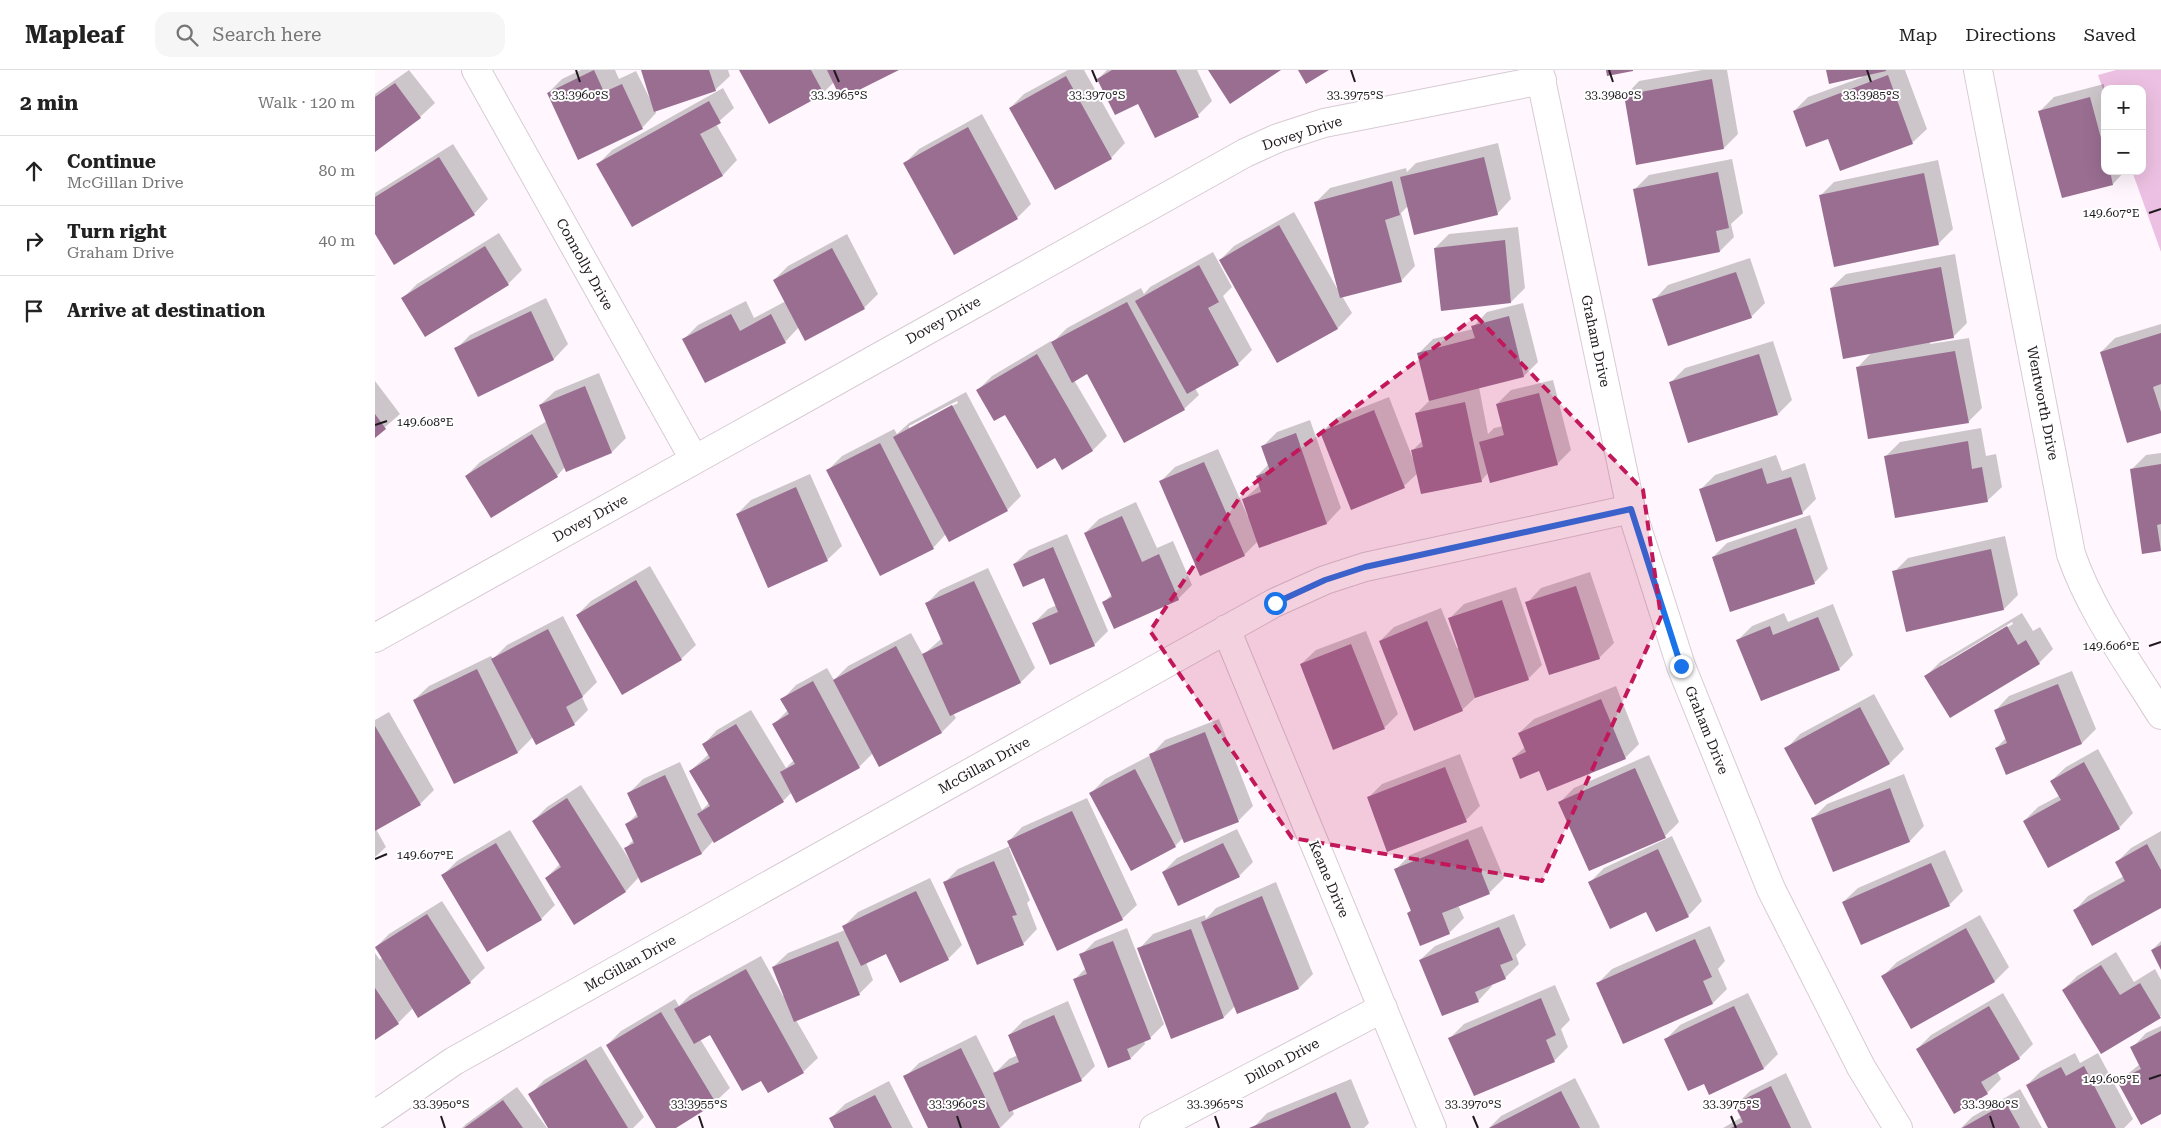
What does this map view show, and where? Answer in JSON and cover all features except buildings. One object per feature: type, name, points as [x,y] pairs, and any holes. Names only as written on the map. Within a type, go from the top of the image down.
[{"type":"street","name":"Connolly Drive","points":[[476,70],[694,459]]},
{"type":"street","name":"Wentworth Drive","points":[[1978,70],[2071,554],[2092,604],[2161,715]]},
{"type":"street","name":"Dovey Drive","points":[[375,638],[1245,153],[1278,138],[1324,123],[1541,75]]},
{"type":"street","name":"Graham Drive","points":[[1541,75],[1631,509],[1681,666],[1771,889],[1861,1067],[1898,1128]]},
{"type":"street","name":"McGillan Drive","points":[[375,1115],[455,1061],[1275,603],[1325,580],[1365,567],[1631,509]]},
{"type":"street","name":"Keane Drive","points":[[1226,630],[1431,1128]]},
{"type":"street","name":"Dillon Drive","points":[[1154,1128],[1383,1008]]},
{"type":"highlighted area","points":[[1476,316],[1643,490],[1661,617],[1542,881],[1292,838],[1150,631],[1244,491]]},
{"type":"shaded area","points":[[2116,70],[2161,70],[2161,252],[2133,175],[2146,175],[2146,85],[2102,85],[2098,75]]},
{"type":"route","points":[[1275,603],[1325,580],[1365,567],[1631,509],[1681,666]]}]
